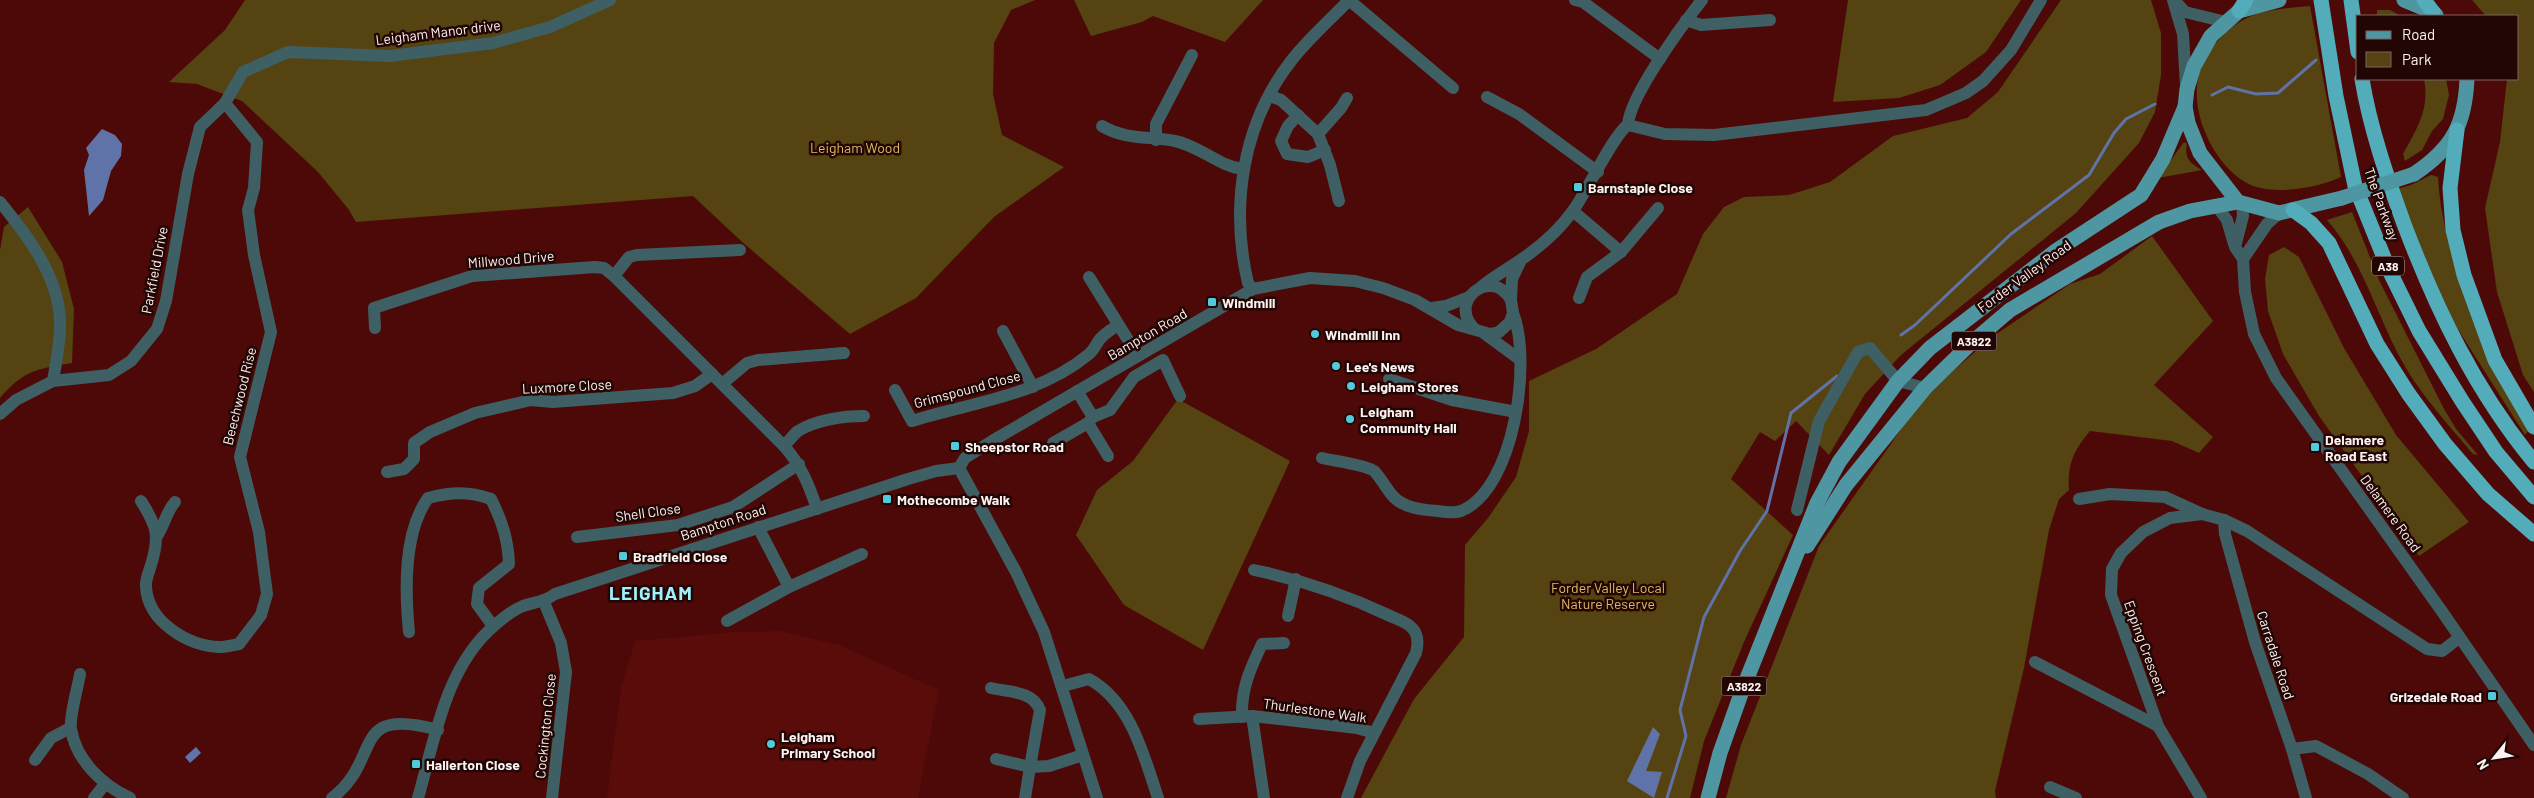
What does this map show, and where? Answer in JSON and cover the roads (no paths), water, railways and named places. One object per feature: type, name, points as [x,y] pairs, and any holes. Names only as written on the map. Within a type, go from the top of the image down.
[{"type":"highway","name":"The Parkway","points":[[2322,0],[2336,96],[2355,186],[2389,270],[2418,331],[2462,401],[2496,452],[2534,497]]},
{"type":"highway","points":[[2351,0],[2356,37]]},
{"type":"highway","name":"The Parkway","points":[[2362,80],[2387,177],[2440,313],[2464,360],[2489,402],[2534,462]]},
{"type":"highway","points":[[2457,130],[2450,188],[2453,230],[2464,275],[2495,360],[2534,427]]},
{"type":"highway","points":[[2286,211],[2312,224],[2329,242],[2377,344],[2408,393],[2445,444],[2488,494],[2534,534]]},
{"type":"main road","points":[[2279,0],[2243,6],[2226,22],[2202,50],[2187,89],[2185,107],[2190,130],[2200,153],[2240,202],[2286,211],[2342,198],[2383,186],[2414,174],[2440,153],[2457,130],[2466,109],[2467,80]]},
{"type":"main road","points":[[2404,0],[2431,9]]},
{"type":"main road","name":"Forder Valley Road","points":[[1708,798],[1720,753],[1742,690],[1818,503],[1839,462],[1898,381],[1930,348],[2057,250],[2141,195],[2163,159],[2185,107]]},
{"type":"main road","name":"Forder Valley Road","points":[[1787,576],[1846,485],[1924,388],[1969,345],[2010,310],[2159,222],[2190,211],[2240,202]]},
{"type":"street","name":"Leigham Manor drive","points":[[224,103],[243,72],[288,52],[390,56],[493,43],[550,27],[610,0]]},
{"type":"street","points":[[1252,289],[1248,283],[1240,242],[1239,208],[1243,169],[1256,127],[1270,96],[1292,60],[1349,0],[1453,88]]},
{"type":"street","points":[[1575,0],[1583,2],[1660,59]]},
{"type":"street","points":[[1628,125],[1633,107],[1660,59],[1702,0]]},
{"type":"street","points":[[1431,308],[1446,306],[1469,297],[1494,276],[1521,260],[1548,238],[1573,211],[1598,172],[1621,129],[1628,125],[1640,126],[1665,134],[1714,135],[1926,110],[1966,93],[1983,81],[2011,50],[2041,0]]},
{"type":"street","points":[[2173,0],[2184,12],[2226,22]]},
{"type":"street","points":[[2173,0],[2183,34],[2187,89]]},
{"type":"street","points":[[1686,20],[1701,25],[1770,20]]},
{"type":"street","points":[[1156,140],[1156,124],[1192,55]]},
{"type":"street","points":[[1270,96],[1281,100],[1318,134],[1325,150],[1339,201]]},
{"type":"street","points":[[1487,97],[1519,114],[1598,172]]},
{"type":"street","points":[[1318,134],[1341,108],[1347,98]]},
{"type":"street","name":"Parkfield Drive","points":[[0,414],[16,400],[53,381],[82,380],[110,375],[131,361],[157,329],[166,301],[188,174],[200,127],[224,103]]},
{"type":"street","name":"Beechwood Rise","points":[[141,501],[155,522],[158,545],[145,585],[148,602],[163,624],[196,643],[220,647],[240,644],[261,615],[267,594],[259,532],[240,457],[271,332],[254,255],[248,210],[254,188],[257,142],[224,103]]},
{"type":"street","points":[[1298,115],[1288,126],[1281,141],[1287,154],[1308,157],[1325,150]]},
{"type":"street","points":[[1102,126],[1124,136],[1175,141],[1203,151],[1226,165],[1243,169]]},
{"type":"street","points":[[0,202],[33,246],[55,288],[60,320],[53,381]]},
{"type":"street","points":[[2235,247],[2243,216],[2240,202]]},
{"type":"street","points":[[2216,205],[2227,220],[2235,247],[2243,259],[2257,237],[2286,211]]},
{"type":"street","points":[[1579,298],[1587,277],[1621,252],[1658,208]]},
{"type":"street","points":[[1573,211],[1621,252]]},
{"type":"street","points":[[614,276],[629,257],[637,255],[740,250]]},
{"type":"street","name":"Delamere Road","points":[[2243,259],[2245,292],[2254,334],[2276,378],[2534,745]]},
{"type":"street","points":[[1480,332],[1495,334],[1504,329],[1510,322],[1512,279],[1521,260]]},
{"type":"street","name":"Millwood Drive","points":[[375,328],[374,308],[472,276],[595,267],[604,268],[784,446],[799,464],[817,509]]},
{"type":"street","points":[[1089,277],[1138,356]]},
{"type":"street","name":"Bampton Road","points":[[418,798],[455,679],[472,651],[493,626],[522,606],[544,602],[555,594],[595,579],[916,477],[936,471],[959,468],[965,458],[1252,289],[1310,278],[1331,278],[1383,288],[1431,308],[1458,325],[1480,332]]},
{"type":"street","points":[[1322,458],[1372,470],[1394,498],[1408,506],[1438,512],[1460,511],[1483,495],[1502,466],[1516,412],[1521,373],[1519,358],[1521,344],[1519,328],[1512,307],[1501,289],[1491,286],[1481,287]]},
{"type":"street","points":[[1469,297],[1465,307],[1466,318],[1480,332],[1519,358]]},
{"type":"street","name":"Grimspound Close","points":[[895,390],[912,421],[1033,386],[1091,353],[1102,337],[1118,325]]},
{"type":"street","name":"Grimspound Close","points":[[1003,331],[1033,386]]},
{"type":"street","points":[[1797,510],[1818,420],[1858,352],[1870,348],[1883,360],[1891,376],[1898,381],[1924,388]]},
{"type":"street","points":[[722,384],[747,363],[758,360],[844,353]]},
{"type":"street","points":[[1053,443],[1110,410],[1134,377],[1163,360],[1180,396]]},
{"type":"street","name":"Luxmore Close","points":[[387,472],[404,468],[414,458],[414,443],[430,432],[474,413],[531,400],[553,402],[673,393],[695,386],[712,374]]},
{"type":"street","points":[[1388,379],[1452,400],[1516,412]]},
{"type":"street","points":[[1077,391],[1108,456]]},
{"type":"street","points":[[784,446],[797,432],[806,428],[847,416],[864,416]]},
{"type":"street","name":"Shell Close","points":[[577,537],[678,525],[734,508],[799,464]]},
{"type":"street","points":[[959,468],[1026,590],[1044,632],[1063,686],[1097,798]]},
{"type":"street","points":[[409,632],[405,588],[415,522],[428,498],[450,492],[478,494],[491,499],[502,522],[508,545],[509,564],[479,588],[476,604],[493,626]]},
{"type":"street","points":[[2079,499],[2110,494],[2165,497],[2202,514]]},
{"type":"street","points":[[2165,497],[2172,506],[2173,512],[2170,518]]},
{"type":"street","name":"Beechwood Rise","points":[[157,536],[165,524],[168,510],[176,502]]},
{"type":"street","name":"Epping Crescent","points":[[2201,798],[2158,726],[2111,595],[2112,569],[2121,553],[2143,532],[2170,518],[2202,514],[2224,520]]},
{"type":"street","points":[[2224,520],[2246,531],[2427,650],[2442,651],[2459,638]]},
{"type":"street","name":"Carradale Road","points":[[2224,520],[2225,534],[2254,642],[2292,749],[2306,798]]},
{"type":"street","points":[[758,527],[789,586]]},
{"type":"street","points":[[727,621],[789,586],[862,554]]},
{"type":"street","name":"Thurlestone Walk","points":[[1254,570],[1296,579],[1361,602],[1404,622],[1412,628],[1416,636],[1418,645],[1416,653],[1360,761],[1347,798]]},
{"type":"street","points":[[1288,616],[1296,579]]},
{"type":"street","name":"Cockington Close","points":[[544,602],[562,648],[566,672],[552,798]]},
{"type":"street","name":"Thurlestone Walk","points":[[1264,798],[1242,694],[1247,676],[1262,644],[1284,643]]},
{"type":"street","points":[[2035,662],[2158,726]]},
{"type":"street","points":[[80,674],[70,728],[83,760],[105,784],[130,798]]},
{"type":"street","points":[[1063,686],[1089,679],[1109,696],[1139,740],[1158,798]]},
{"type":"street","points":[[991,688],[1032,697],[1040,710],[1025,798]]},
{"type":"street","points":[[2130,713],[2148,699]]},
{"type":"street","name":"Thurlestone Walk","points":[[1199,719],[1247,716],[1357,728],[1374,733]]},
{"type":"street","points":[[332,798],[357,772],[369,740],[378,730],[400,722],[438,730]]},
{"type":"street","points":[[34,760],[51,738],[70,728]]},
{"type":"street","points":[[2292,749],[2316,746],[2368,774],[2403,798]]},
{"type":"street","points":[[996,759],[1030,768],[1049,766],[1084,755]]},
{"type":"street","points":[[94,798],[105,784]]},
{"type":"street","points":[[2050,787],[2076,798]]},
{"type":"water","points":[[102,129],[115,135],[122,144],[121,156],[111,171],[103,200],[89,216],[84,170],[89,155],[86,148]]},
{"type":"water","points":[[1653,727],[1660,734],[1646,771],[1662,772],[1654,798],[1627,781]]},
{"type":"water","points":[[196,747],[201,753],[190,763],[185,757]]},
{"type":"waterway","points":[[2212,95],[2228,87],[2256,94],[2278,93],[2316,60]]},
{"type":"waterway","points":[[1901,335],[1915,325],[2011,234],[2089,175],[2114,133],[2126,119],[2155,104]]},
{"type":"waterway","points":[[1667,798],[1686,736],[1680,710],[1704,617],[1740,551],[1767,511],[1791,413],[1837,376]]},
{"type":"place","name":"Barnstaple Close","points":[[1578,187]]},
{"type":"place","name":"Windmill","points":[[1212,302]]},
{"type":"place","name":"Windmill Inn","points":[[1315,334]]},
{"type":"place","name":"Lee's News","points":[[1336,366]]},
{"type":"place","name":"Leigham Stores","points":[[1351,386]]},
{"type":"place","name":"Leigham Community Hall","points":[[1350,419]]},
{"type":"place","name":"Sheepstor Road","points":[[955,446]]},
{"type":"place","name":"Delamere Road East","points":[[2315,447]]},
{"type":"place","name":"Mothecombe Walk","points":[[887,499]]},
{"type":"place","name":"Bradfield Close","points":[[623,556]]},
{"type":"place","name":"Grizedale Road","points":[[2492,696]]},
{"type":"place","name":"Leigham Primary School","points":[[771,744]]},
{"type":"place","name":"Hallerton Close","points":[[416,764]]},
{"type":"district","name":"LEIGHAM","points":[[651,592]]},
{"type":"park label","name":"Leigham Wood","points":[[855,147]]},
{"type":"park label","name":"Forder Valley Local Nature Reserve","points":[[1608,596]]}]
